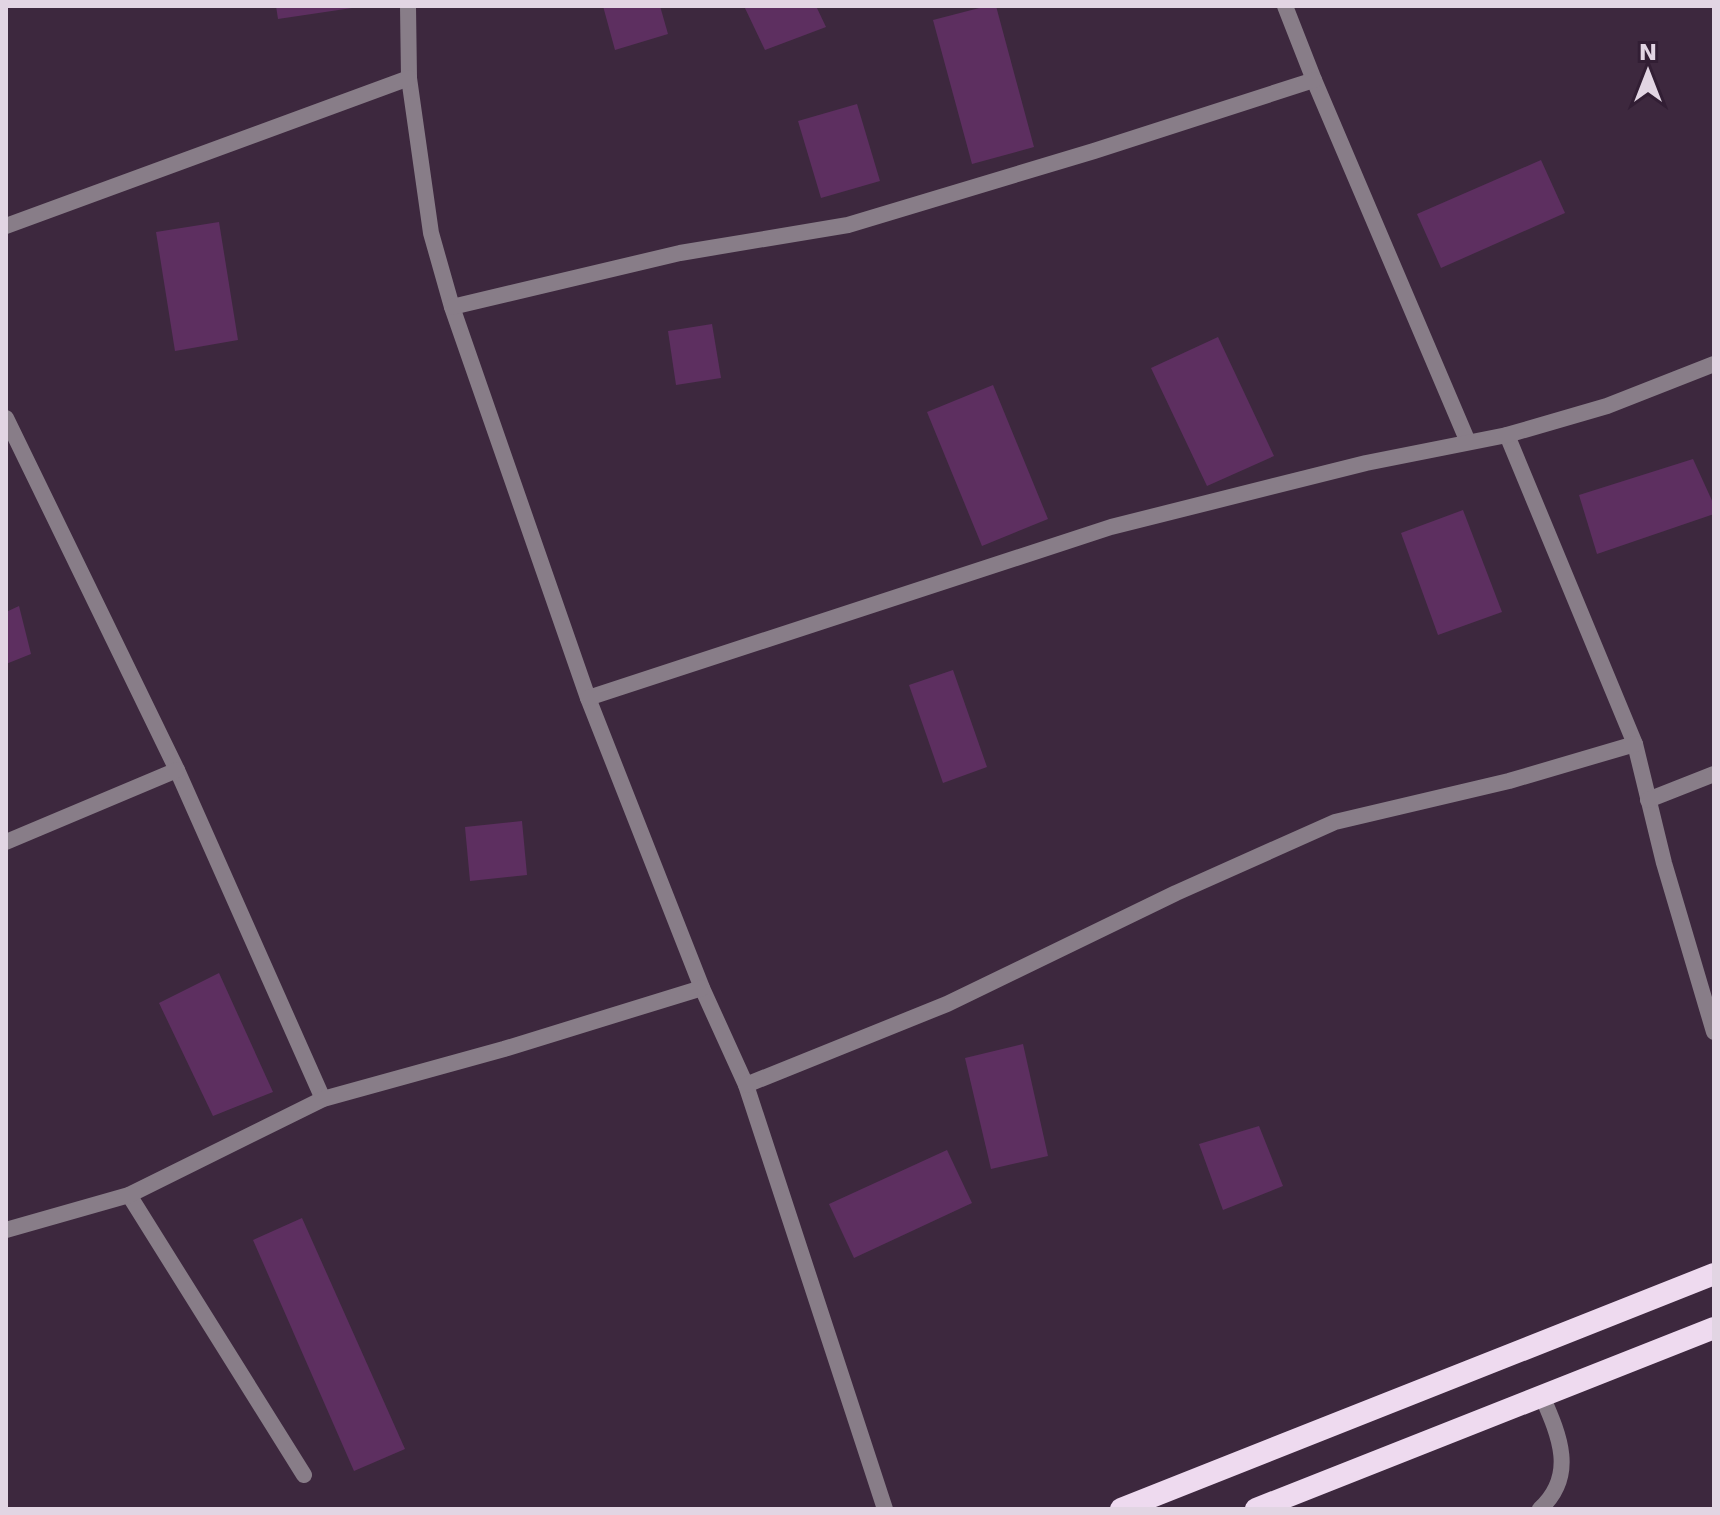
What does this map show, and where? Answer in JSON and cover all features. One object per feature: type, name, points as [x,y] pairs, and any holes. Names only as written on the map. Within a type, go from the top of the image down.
[{"type":"highway","points":[[1121,1509],[1714,1274]]},
{"type":"highway","points":[[1256,1509],[1714,1328]]},
{"type":"street","points":[[408,6],[409,78],[431,233],[452,307],[588,698],[702,988],[746,1085],[885,1509]]},
{"type":"street","points":[[1285,6],[1468,442]]},
{"type":"street","points":[[6,226],[409,78]]},
{"type":"street","points":[[452,307],[680,253],[848,225],[1094,151],[1314,80]]},
{"type":"street","points":[[588,698],[1111,527],[1366,463],[1507,435],[1607,406],[1714,364]]},
{"type":"street","points":[[6,418],[12,446],[177,770],[323,1099]]},
{"type":"street","points":[[1507,435],[1635,744],[1692,963],[1714,1032]]},
{"type":"street","points":[[746,1085],[947,1004],[1176,893],[1335,822],[1509,781],[1635,744]]},
{"type":"street","points":[[6,842],[177,770]]},
{"type":"street","points":[[1648,800],[1714,774]]},
{"type":"street","points":[[6,1230],[129,1195],[323,1099],[504,1049],[702,988]]},
{"type":"street","points":[[129,1195],[304,1475]]},
{"type":"street","points":[[1540,1509],[1552,1498],[1560,1483],[1562,1460],[1558,1433],[1542,1396]]},
{"type":"building","points":[[276,6],[351,6],[352,8],[278,19]]},
{"type":"building","points":[[603,6],[660,6],[668,34],[615,50]]},
{"type":"building","points":[[744,6],[816,6],[826,27],[765,50]]},
{"type":"building","points":[[996,6],[1034,147],[972,164],[933,20]]},
{"type":"building","points":[[857,104],[880,181],[821,198],[798,121]]},
{"type":"building","points":[[1541,160],[1565,213],[1441,268],[1417,214]]},
{"type":"building","points":[[219,222],[238,340],[175,351],[156,232]]},
{"type":"building","points":[[712,324],[721,378],[676,385],[668,331]]},
{"type":"building","points":[[1218,337],[1274,456],[1207,486],[1151,368]]},
{"type":"building","points":[[993,385],[1048,519],[982,546],[927,412]]},
{"type":"building","points":[[1693,459],[1714,505],[1714,514],[1597,554],[1579,495]]},
{"type":"building","points":[[1463,510],[1502,612],[1438,635],[1401,533]]},
{"type":"building","points":[[19,606],[31,654],[6,664],[6,612]]},
{"type":"building","points":[[953,670],[987,767],[943,783],[909,685]]},
{"type":"building","points":[[522,821],[527,875],[470,881],[465,827]]},
{"type":"building","points":[[219,973],[273,1092],[213,1116],[159,1003]]},
{"type":"building","points":[[1023,1044],[1048,1156],[991,1169],[965,1058]]},
{"type":"building","points":[[1259,1126],[1283,1186],[1223,1210],[1199,1144]]},
{"type":"building","points":[[947,1150],[972,1203],[854,1258],[829,1204]]},
{"type":"building","points":[[302,1218],[405,1449],[354,1471],[253,1240]]}]
